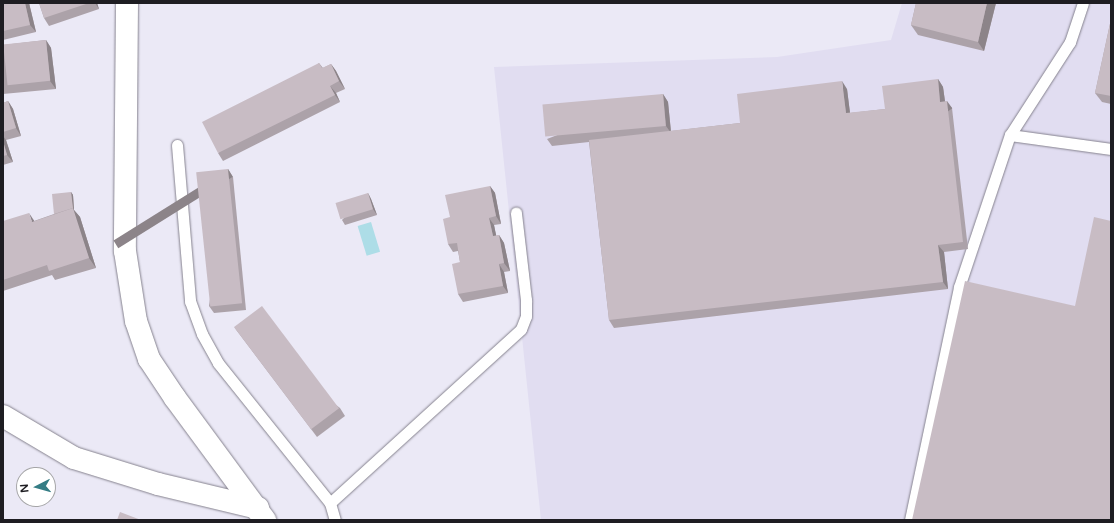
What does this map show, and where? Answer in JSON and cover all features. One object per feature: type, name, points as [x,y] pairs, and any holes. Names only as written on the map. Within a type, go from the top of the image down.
[{"type":"street","points":[[127,3],[125,251],[136,322],[149,359],[175,398],[261,514]]},
{"type":"street","points":[[3,416],[74,458],[261,514]]},
{"type":"lane","points":[[910,520],[959,287],[1010,135],[1070,42],[1083,3]]},
{"type":"lane","points":[[1010,135],[1111,149]]},
{"type":"lane","points":[[177,145],[190,300],[202,334],[218,363],[330,503],[335,520]]},
{"type":"lane","points":[[330,503],[521,329],[526,316],[526,300],[516,213]]},
{"type":"shaded area","points":[[902,3],[1111,3],[1111,520],[541,520],[494,67],[777,57],[891,40]]},
{"type":"water","points":[[371,222],[380,252],[367,256],[358,226]]},
{"type":"building","points":[[3,3],[25,3],[30,25],[3,31]]},
{"type":"building","points":[[39,3],[89,3],[44,18]]},
{"type":"building","points":[[916,3],[987,3],[978,42],[911,25]]},
{"type":"building","points":[[1111,19],[1111,96],[1095,93]]},
{"type":"building","points":[[46,40],[50,81],[8,85],[3,44]]},
{"type":"building","points":[[319,63],[322,68],[331,64],[339,81],[330,86],[335,95],[218,153],[202,122]]},
{"type":"building","points":[[938,79],[940,102],[947,101],[963,242],[938,245],[943,282],[609,320],[589,140],[740,123],[737,94],[842,81],[846,113],[885,109],[882,86]]},
{"type":"building","points":[[663,94],[666,126],[545,136],[542,105]]},
{"type":"building","points":[[8,101],[16,128],[3,132],[3,103]]},
{"type":"building","points":[[3,141],[7,155],[3,156]]},
{"type":"building","points":[[228,169],[242,303],[210,307],[196,172]]},
{"type":"building","points":[[490,186],[496,216],[489,218],[493,236],[499,235],[504,263],[499,264],[503,286],[458,294],[452,264],[460,262],[457,243],[448,244],[443,219],[450,217],[445,195]]},
{"type":"building","points":[[71,192],[73,208],[54,214],[52,194]]},
{"type":"building","points":[[368,193],[373,209],[340,219],[335,203]]},
{"type":"building","points":[[73,208],[89,258],[49,271],[47,265],[3,280],[3,221],[29,213],[32,222]]},
{"type":"building","points":[[1094,217],[1111,221],[1111,520],[912,520],[965,281],[1075,306]]},
{"type":"building","points":[[262,306],[339,408],[311,429],[234,327]]},
{"type":"building","points":[[120,512],[141,520],[117,520]]}]
